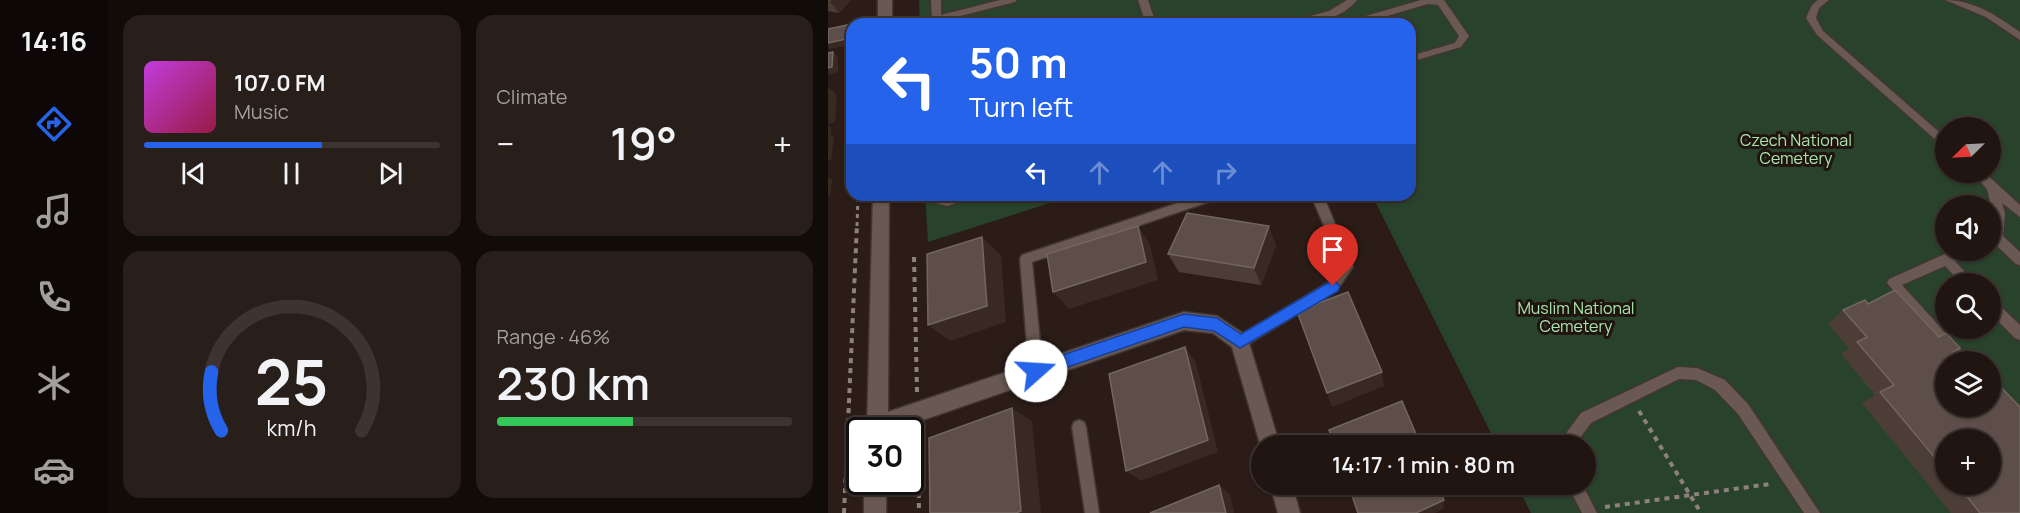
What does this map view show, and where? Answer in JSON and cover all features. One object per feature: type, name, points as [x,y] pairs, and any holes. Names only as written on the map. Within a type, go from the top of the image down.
[{"type":"street","points":[[885,0],[885,18]]},
{"type":"street","points":[[877,417],[881,201]]},
{"type":"street","points":[[908,417],[1184,321],[1217,324],[1240,342],[1267,435]]},
{"type":"street","points":[[875,495],[875,513]]},
{"type":"street","points":[[1284,495],[1289,513]]},
{"type":"lane","points":[[936,0],[937,18]]},
{"type":"lane","points":[[948,18],[1012,0]]},
{"type":"lane","points":[[1143,0],[1149,18]]},
{"type":"lane","points":[[1313,18],[1334,12],[1348,5],[1352,0]]},
{"type":"lane","points":[[1824,0],[1815,7],[1811,18],[1821,33],[1935,135]]},
{"type":"lane","points":[[1950,0],[1989,15],[2020,38]]},
{"type":"lane","points":[[1369,18],[1428,1],[1441,2],[1464,36],[1458,45],[1416,57]]},
{"type":"lane","points":[[1988,183],[2020,212]]},
{"type":"lane","points":[[1992,187],[1994,195]]},
{"type":"lane","points":[[1036,371],[1026,259],[1198,201]]},
{"type":"lane","points":[[1240,342],[1333,286],[1347,267],[1322,201]]},
{"type":"lane","points":[[2001,245],[2020,260]]},
{"type":"lane","points":[[1945,261],[1893,283],[1956,351]]},
{"type":"lane","points":[[1948,261],[1959,273]]},
{"type":"lane","points":[[2001,315],[2020,333]]},
{"type":"lane","points":[[1573,435],[1586,418],[1630,396],[1678,373],[1697,374],[1720,385],[1743,409],[1813,513]]},
{"type":"lane","points":[[1079,427],[1092,513]]},
{"type":"lane","points":[[1580,495],[1589,511]]},
{"type":"path","points":[[844,513],[858,201]]},
{"type":"path","points":[[914,258],[917,395]]},
{"type":"path","points":[[1630,396],[1701,513]]},
{"type":"path","points":[[1589,511],[1791,481]]},
{"type":"path","points":[[919,495],[919,513]]},
{"type":"green space","points":[[919,0],[2020,0],[2020,513],[1531,513],[1522,495],[1596,495],[1596,435],[1492,435],[1375,201],[1416,201],[1416,18],[920,18]]},
{"type":"green space","points":[[925,201],[1056,201],[928,242]]},
{"type":"building","points":[[846,25],[846,39],[828,43],[828,29]]},
{"type":"building","points":[[833,52],[832,67],[828,68],[828,53]]},
{"type":"building","points":[[1187,213],[1269,226],[1254,268],[1168,254]]},
{"type":"building","points":[[1138,226],[1146,262],[1053,292],[1047,254]]},
{"type":"building","points":[[982,237],[987,306],[928,325],[927,254]]},
{"type":"building","points":[[1895,290],[1935,333],[1935,339],[1952,339],[1960,348],[1955,351],[1935,351],[1935,417],[2001,417],[2001,387],[2020,407],[2020,513],[1980,513],[1966,495],[2001,495],[2001,429],[1935,429],[1935,458],[1880,392],[1894,385],[1857,342],[1867,337],[1843,310],[1865,300],[1868,304]]},
{"type":"building","points":[[1348,292],[1382,372],[1327,393],[1297,311]]},
{"type":"building","points":[[1185,347],[1208,440],[1126,471],[1109,374]]},
{"type":"building","points":[[1402,401],[1416,435],[1331,435],[1329,430]]},
{"type":"building","points":[[1012,408],[1021,511],[1016,513],[930,513],[929,438]]},
{"type":"building","points":[[1219,485],[1226,513],[1150,513]]},
{"type":"building","points":[[1352,495],[1442,495],[1444,500],[1416,513],[1358,513]]},
{"type":"route","points":[[1036,371],[1184,321],[1217,324],[1240,342],[1333,286]]},
{"type":"park label","name":"Czech National Cemetery","points":[[1796,149]]},
{"type":"park label","name":"Muslim National Cemetery","points":[[1576,317]]}]
